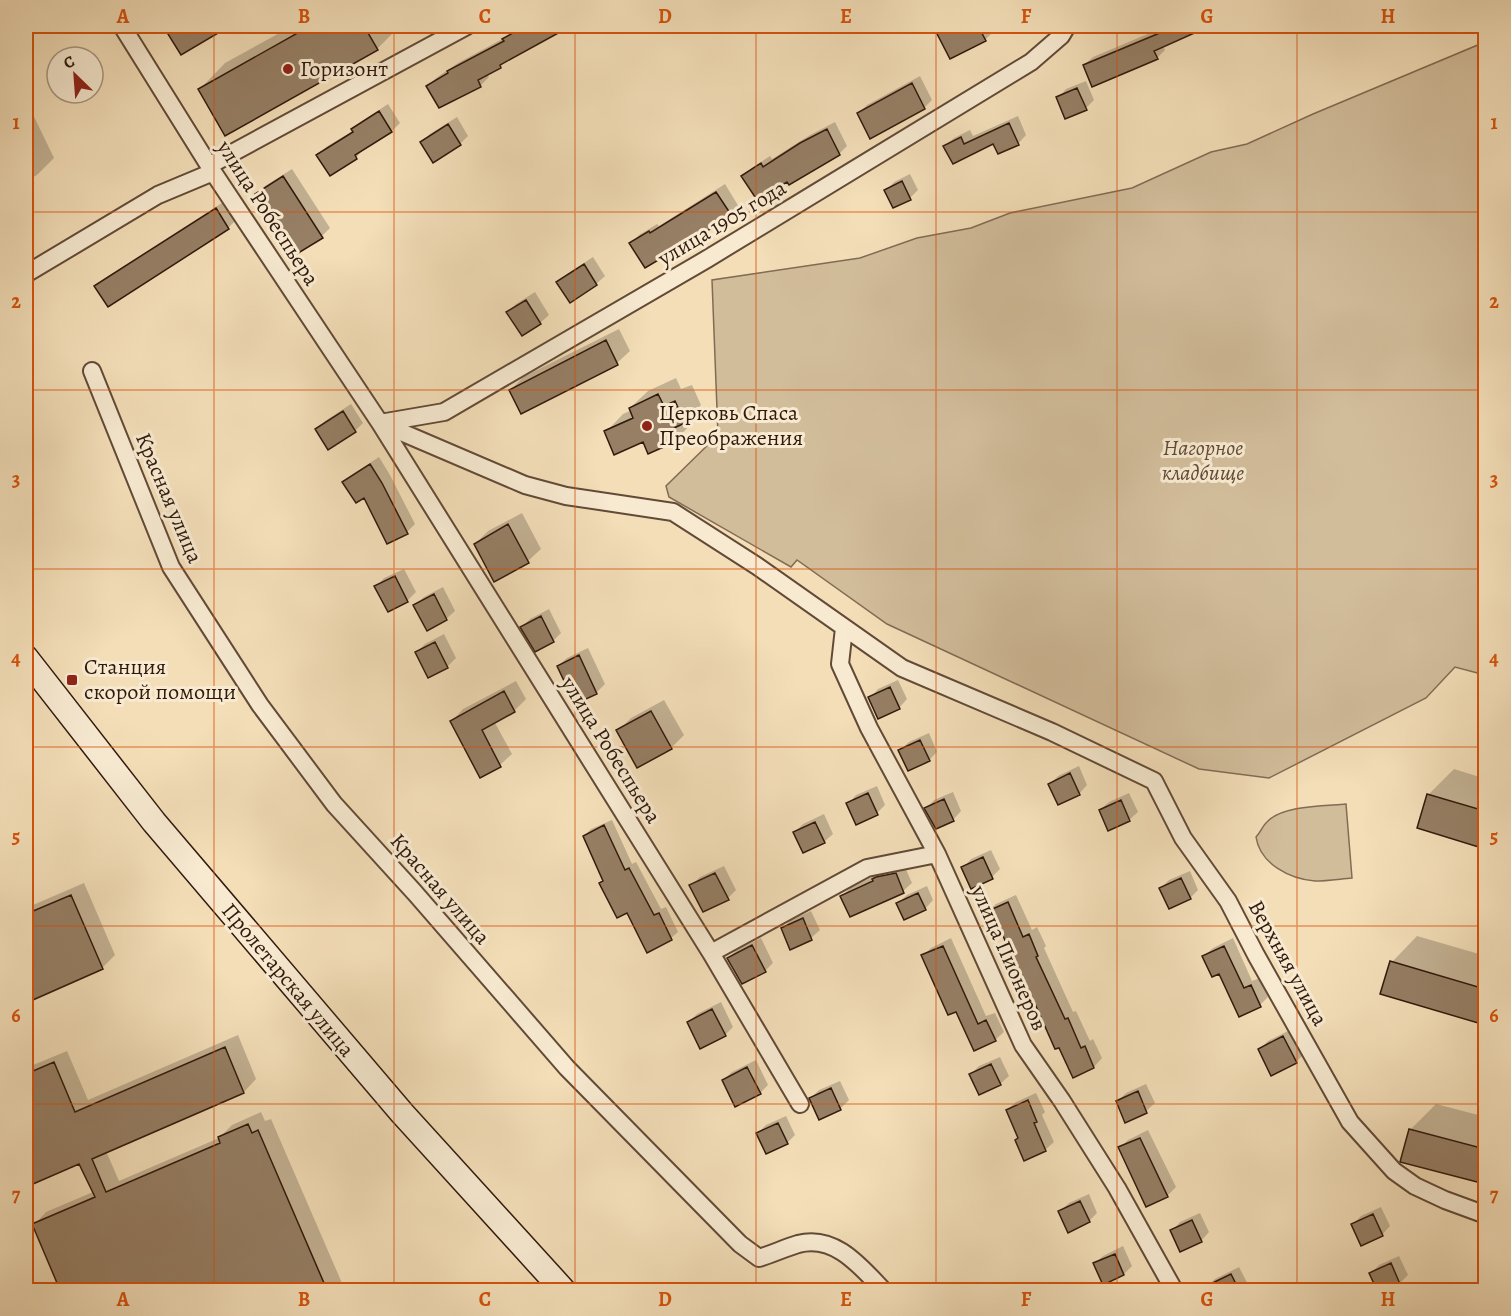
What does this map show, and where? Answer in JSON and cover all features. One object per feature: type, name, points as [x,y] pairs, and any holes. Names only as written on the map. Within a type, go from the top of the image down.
[{"type":"main road","name":"Пролетарская улица","points":[[26,658],[161,831],[402,1113],[563,1290]]},
{"type":"street","name":"улица Робеспьера","points":[[122,26],[211,169],[380,423],[711,953],[800,1104]]},
{"type":"street","points":[[26,274],[158,195],[211,169],[467,26]]},
{"type":"street","name":"улица 1905 года","points":[[380,423],[444,412],[707,259],[1031,62],[1061,36],[1067,26]]},
{"type":"street","name":"Красная улица","points":[[93,371],[171,567],[261,705],[334,804],[567,1068],[740,1244],[759,1258],[800,1244],[825,1243],[847,1253],[883,1290]]},
{"type":"street","points":[[380,423],[525,485],[566,496],[673,512],[757,566],[844,628]]},
{"type":"street","name":"Верхняя улица","points":[[844,628],[902,668],[1052,732],[1154,781],[1183,838],[1228,901],[1350,1122],[1394,1172],[1415,1186],[1485,1215]]},
{"type":"street","name":"улица Пионеров","points":[[844,628],[840,664],[869,728],[937,854],[1023,1045],[1062,1101],[1117,1188],[1174,1290]]},
{"type":"street","points":[[711,953],[867,868],[937,854]]},
{"type":"green space","name":"Нагорное кладбище","points":[[1485,42],[1485,675],[1455,667],[1426,698],[1269,778],[1199,769],[887,624],[797,560],[791,567],[669,497],[666,486],[718,435],[712,280],[860,258],[917,238],[971,228],[1010,213],[1132,188],[1211,152],[1247,144]]},
{"type":"green space","points":[[1346,804],[1352,878],[1305,880],[1286,873],[1263,855],[1256,837],[1274,816],[1304,807]]},
{"type":"building","points":[[163,26],[230,26],[181,55]]},
{"type":"building","name":"Горизонт","points":[[310,26],[364,26],[378,50],[225,136],[198,89]]},
{"type":"building","points":[[526,26],[571,26],[500,65],[501,68],[478,80],[481,87],[439,108],[426,86],[448,73],[447,71],[504,41],[502,39]]},
{"type":"building","points":[[933,26],[978,26],[986,41],[950,59]]},
{"type":"building","points":[[1159,26],[1210,26],[1154,51],[1158,59],[1092,87],[1083,65],[1162,32]]},
{"type":"building","points":[[912,83],[925,109],[870,139],[857,113]]},
{"type":"building","points":[[1077,88],[1087,110],[1065,119],[1056,97]]},
{"type":"building","points":[[379,111],[392,132],[355,155],[357,159],[330,176],[316,155],[353,132],[351,129]]},
{"type":"building","points":[[1009,123],[1019,145],[998,154],[993,144],[953,164],[943,146],[961,137],[964,144]]},
{"type":"building","points":[[448,124],[461,145],[433,163],[420,142]]},
{"type":"building","points":[[827,129],[840,155],[789,185],[787,182],[757,200],[741,176],[761,163],[763,167]]},
{"type":"building","points":[[283,176],[323,238],[295,255],[255,194]]},
{"type":"building","points":[[902,181],[911,200],[893,208],[884,190]]},
{"type":"building","points":[[716,192],[732,216],[645,268],[629,243],[649,231],[650,233]]},
{"type":"building","points":[[216,208],[229,229],[108,307],[94,286]]},
{"type":"building","points":[[584,264],[597,285],[570,303],[556,282]]},
{"type":"building","points":[[526,300],[541,324],[522,336],[506,312]]},
{"type":"building","points":[[606,340],[618,365],[521,414],[509,390]]},
{"type":"building","name":"Церковь Спаса Преображения","points":[[658,394],[664,406],[675,401],[685,423],[672,429],[677,441],[648,454],[643,442],[614,455],[604,431],[633,418],[629,408]]},
{"type":"building","points":[[343,411],[356,432],[328,450],[315,429]]},
{"type":"building","points":[[370,464],[408,534],[387,544],[364,498],[356,503],[342,482]]},
{"type":"building","points":[[508,524],[529,563],[494,582],[474,544]]},
{"type":"building","points":[[395,576],[408,602],[388,612],[374,586]]},
{"type":"building","points":[[434,594],[447,620],[427,631],[413,605]]},
{"type":"building","points":[[541,616],[554,642],[535,652],[520,627]]},
{"type":"building","points":[[435,642],[448,668],[428,678],[415,652]]},
{"type":"building","points":[[579,655],[597,694],[575,704],[557,666]]},
{"type":"building","points":[[890,687],[900,709],[878,719],[868,697]]},
{"type":"building","points":[[504,691],[515,712],[482,730],[501,767],[480,778],[450,721]]},
{"type":"building","points":[[651,711],[672,749],[637,768],[616,730]]},
{"type":"building","points":[[920,740],[930,761],[908,771],[898,750]]},
{"type":"building","points":[[1070,773],[1080,795],[1058,805],[1048,784]]},
{"type":"building","points":[[868,793],[878,815],[856,825],[846,803]]},
{"type":"building","points":[[1427,794],[1485,811],[1485,849],[1417,828]]},
{"type":"building","points":[[944,799],[954,821],[936,829],[924,808]]},
{"type":"building","points":[[1121,800],[1130,821],[1108,831],[1099,810]]},
{"type":"building","points":[[815,822],[825,843],[803,853],[793,832]]},
{"type":"building","points":[[604,825],[625,870],[629,868],[654,915],[659,913],[672,940],[647,953],[627,913],[617,918],[599,883],[603,881],[583,836]]},
{"type":"building","points":[[983,857],[993,879],[971,889],[961,867]]},
{"type":"building","points":[[715,873],[729,900],[703,912],[689,885]]},
{"type":"building","points":[[896,873],[904,893],[850,917],[840,896],[873,881],[872,879],[876,877]]},
{"type":"building","points":[[1181,878],[1191,899],[1169,909],[1159,888]]},
{"type":"building","points":[[918,893],[926,910],[904,920],[896,903]]},
{"type":"building","points":[[71,895],[103,969],[26,1003],[26,914]]},
{"type":"building","points":[[1008,902],[1023,937],[1029,934],[1038,956],[1036,957],[1065,1019],[1068,1018],[1081,1048],[1085,1046],[1094,1068],[1073,1078],[1059,1048],[1055,1049],[1035,1004],[1032,1005],[1001,931],[995,933],[986,912]]},
{"type":"building","points":[[803,918],[812,940],[790,950],[781,928]]},
{"type":"building","points":[[752,945],[766,972],[742,984],[727,958]]},
{"type":"building","points":[[943,946],[978,1024],[986,1020],[996,1041],[974,1051],[956,1012],[948,1015],[921,955]]},
{"type":"building","points":[[1224,946],[1244,988],[1251,985],[1261,1007],[1239,1017],[1219,974],[1212,977],[1202,956]]},
{"type":"building","points":[[1390,961],[1485,989],[1485,1025],[1380,994]]},
{"type":"building","points":[[712,1009],[726,1036],[700,1049],[687,1022]]},
{"type":"building","points":[[1283,1036],[1297,1063],[1271,1076],[1258,1049]]},
{"type":"building","points":[[225,1047],[244,1093],[92,1159],[106,1192],[220,1143],[218,1137],[248,1124],[252,1133],[258,1130],[327,1290],[60,1290],[32,1224],[95,1197],[79,1164],[26,1187],[26,1074],[54,1062],[75,1112]]},
{"type":"building","points":[[991,1064],[1001,1085],[979,1095],[969,1074]]},
{"type":"building","points":[[747,1067],[761,1094],[735,1107],[722,1080]]},
{"type":"building","points":[[831,1088],[841,1110],[819,1120],[809,1098]]},
{"type":"building","points":[[1138,1091],[1147,1113],[1125,1123],[1116,1101]]},
{"type":"building","points":[[1028,1100],[1037,1122],[1034,1123],[1046,1151],[1024,1161],[1015,1140],[1018,1138],[1006,1110]]},
{"type":"building","points":[[778,1123],[788,1144],[766,1154],[756,1133]]},
{"type":"building","points":[[1409,1129],[1485,1149],[1485,1184],[1400,1162]]},
{"type":"building","points":[[1140,1138],[1168,1197],[1146,1207],[1118,1147]]},
{"type":"building","points":[[1080,1201],[1090,1222],[1068,1233],[1058,1211]]},
{"type":"building","points":[[1373,1214],[1383,1236],[1361,1246],[1351,1224]]},
{"type":"building","points":[[1192,1220],[1202,1242],[1180,1252],[1170,1230]]},
{"type":"building","points":[[1115,1254],[1124,1275],[1103,1285],[1093,1263]]},
{"type":"building","points":[[1391,1263],[1400,1284],[1387,1290],[1377,1290],[1369,1273]]},
{"type":"building","points":[[1231,1274],[1239,1290],[1198,1290]]},
{"type":"place","name":"Горизонт","points":[[288,69]]},
{"type":"place","name":"Церковь Спаса Преображения","points":[[647,426]]},
{"type":"place","name":"Станция скорой помощи","points":[[72,680]]}]
